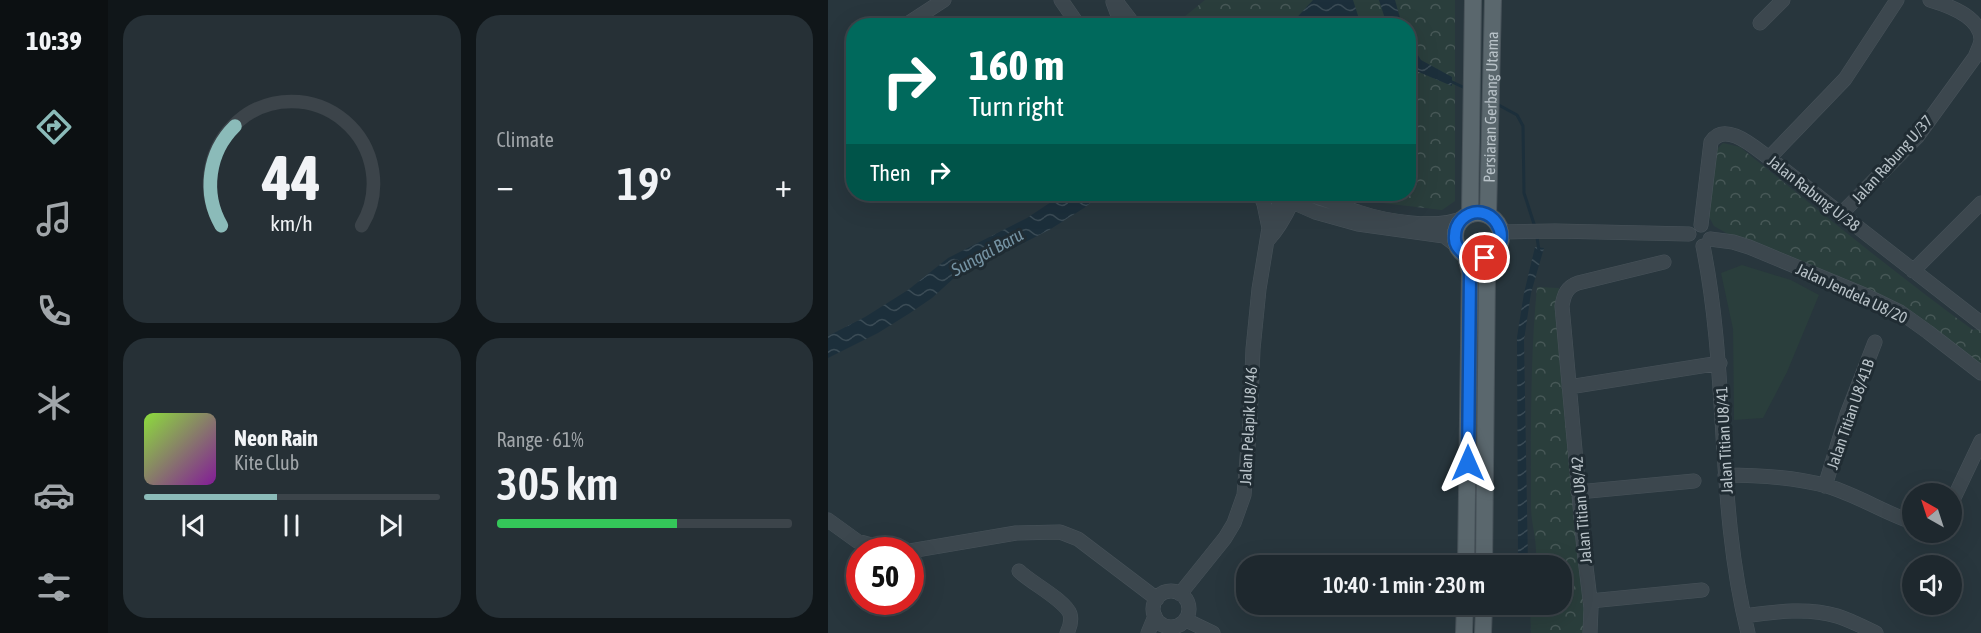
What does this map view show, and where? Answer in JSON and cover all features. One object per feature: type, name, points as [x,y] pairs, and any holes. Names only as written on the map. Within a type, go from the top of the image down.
[{"type":"main road","name":"Persiaran Gerbang Utama","points":[[1467,216],[1473,74],[1473,0]]},
{"type":"main road","name":"Persiaran Gerbang Utama","points":[[1488,215],[1493,0]]},
{"type":"main road","points":[[1466,555],[1470,273],[1455,230],[1467,216],[1476,213],[1488,215],[1494,219],[1501,232],[1499,245],[1491,256],[1487,272],[1484,555]]},
{"type":"main road","points":[[1461,251],[1479,260],[1491,256]]},
{"type":"main road","points":[[1464,633],[1465,615]]},
{"type":"main road","points":[[1483,633],[1484,615]]},
{"type":"street","points":[[916,18],[944,0]]},
{"type":"street","points":[[1061,0],[1073,18]]},
{"type":"street","points":[[1114,0],[1120,18]]},
{"type":"street","points":[[1114,0],[1129,18]]},
{"type":"street","points":[[1760,23],[1783,0]]},
{"type":"street","points":[[1769,158],[1845,80],[1898,0]]},
{"type":"street","name":"Jalan Rabung U/37","points":[[1841,214],[1917,137],[1975,57],[1979,48],[1981,39],[1975,25],[1948,6],[1930,0]]},
{"type":"street","name":"Jalan Rabung U/38","points":[[1701,225],[1710,147],[1714,138],[1725,134],[1739,137],[1980,323]]},
{"type":"street","points":[[1263,201],[1272,232],[1296,216],[1311,211],[1379,228],[1444,236],[1461,251]]},
{"type":"street","name":"Jalan Pelapik U8/46","points":[[1180,594],[1225,538],[1234,523],[1244,495],[1256,310],[1272,232],[1283,201]]},
{"type":"street","points":[[1294,201],[1315,212]]},
{"type":"street","points":[[1326,201],[1383,218],[1440,224],[1450,223],[1467,216]]},
{"type":"street","points":[[1913,271],[1981,203]]},
{"type":"street","points":[[1701,225],[1709,230],[1706,243],[1694,245],[1689,234],[1693,227],[1701,225]]},
{"type":"street","points":[[1501,232],[1689,234]]},
{"type":"street","name":"Jalan Jendela U8/20","points":[[1706,243],[1733,242],[1749,247],[1867,296],[1900,312],[1981,373]]},
{"type":"street","name":"Jalan Titian U8/41","points":[[1706,243],[1720,363],[1725,474],[1732,555],[1748,633]]},
{"type":"street","name":"Jalan Titian U8/42","points":[[1590,633],[1590,601],[1562,306],[1566,291],[1578,283],[1664,262]]},
{"type":"street","name":"Jalan Titian U8/41B","points":[[1825,486],[1847,414],[1875,342]]},
{"type":"street","points":[[1569,387],[1720,363]]},
{"type":"street","points":[[1961,483],[1981,441]]},
{"type":"street","points":[[1725,474],[1757,475],[1825,486],[1902,517]]},
{"type":"street","points":[[1578,492],[1694,482]]},
{"type":"street","points":[[828,520],[851,537]]},
{"type":"street","points":[[924,549],[1016,533],[1059,532],[1078,539],[1157,599]]},
{"type":"street","points":[[1019,571],[1061,603],[1069,612],[1071,621],[1067,633]]},
{"type":"street","points":[[1590,601],[1702,590]]},
{"type":"street","points":[[1148,633],[1155,616],[1154,607],[1157,599],[1165,592],[1180,594],[1189,605],[1186,620],[1178,626],[1165,630],[1155,616]]},
{"type":"street","points":[[1744,616],[1794,611],[1824,613],[1846,619],[1876,633]]},
{"type":"street","points":[[1186,620],[1213,633]]},
{"type":"green space","points":[[1205,0],[1455,0],[1455,201],[1442,210],[1371,201],[1416,201],[1416,18],[1183,18]]},
{"type":"green space","points":[[1723,143],[1740,147],[1943,308],[1973,330],[1981,329],[1981,366],[1889,299],[1851,286],[1757,242],[1728,234],[1714,226],[1707,213],[1715,151]]},
{"type":"green space","points":[[1742,265],[1791,280],[1819,295],[1787,372],[1763,418],[1734,420],[1733,329],[1721,273]]},
{"type":"green space","points":[[1537,287],[1559,288],[1560,323],[1586,610],[1585,633],[1531,633],[1530,615],[1572,615],[1572,555],[1536,555],[1531,513],[1533,341]]},
{"type":"water","points":[[1313,0],[1353,0],[1359,18],[1296,18]]},
{"type":"water","points":[[1379,0],[1395,0],[1400,18],[1385,18]]},
{"type":"water","points":[[1416,52],[1421,60],[1452,77],[1452,86],[1416,71]]},
{"type":"water","name":"Sungai Baru","points":[[1052,201],[1093,201],[1049,230],[954,278],[932,298],[910,313],[878,333],[828,358],[828,336],[865,317],[908,290],[948,258],[1027,218]]},
{"type":"water","points":[[1535,247],[1544,248],[1531,293],[1524,340],[1528,555],[1518,555],[1517,337]]},
{"type":"waterway","points":[[1450,81],[1465,88]]},
{"type":"waterway","points":[[1495,103],[1517,115],[1523,126],[1524,193],[1535,227]]},
{"type":"waterway","points":[[1537,237],[1539,251]]},
{"type":"route","points":[[1468,463],[1470,273],[1466,256],[1460,252],[1454,238],[1458,223],[1470,214],[1488,215],[1494,219],[1501,232],[1496,251],[1485,258]]}]
